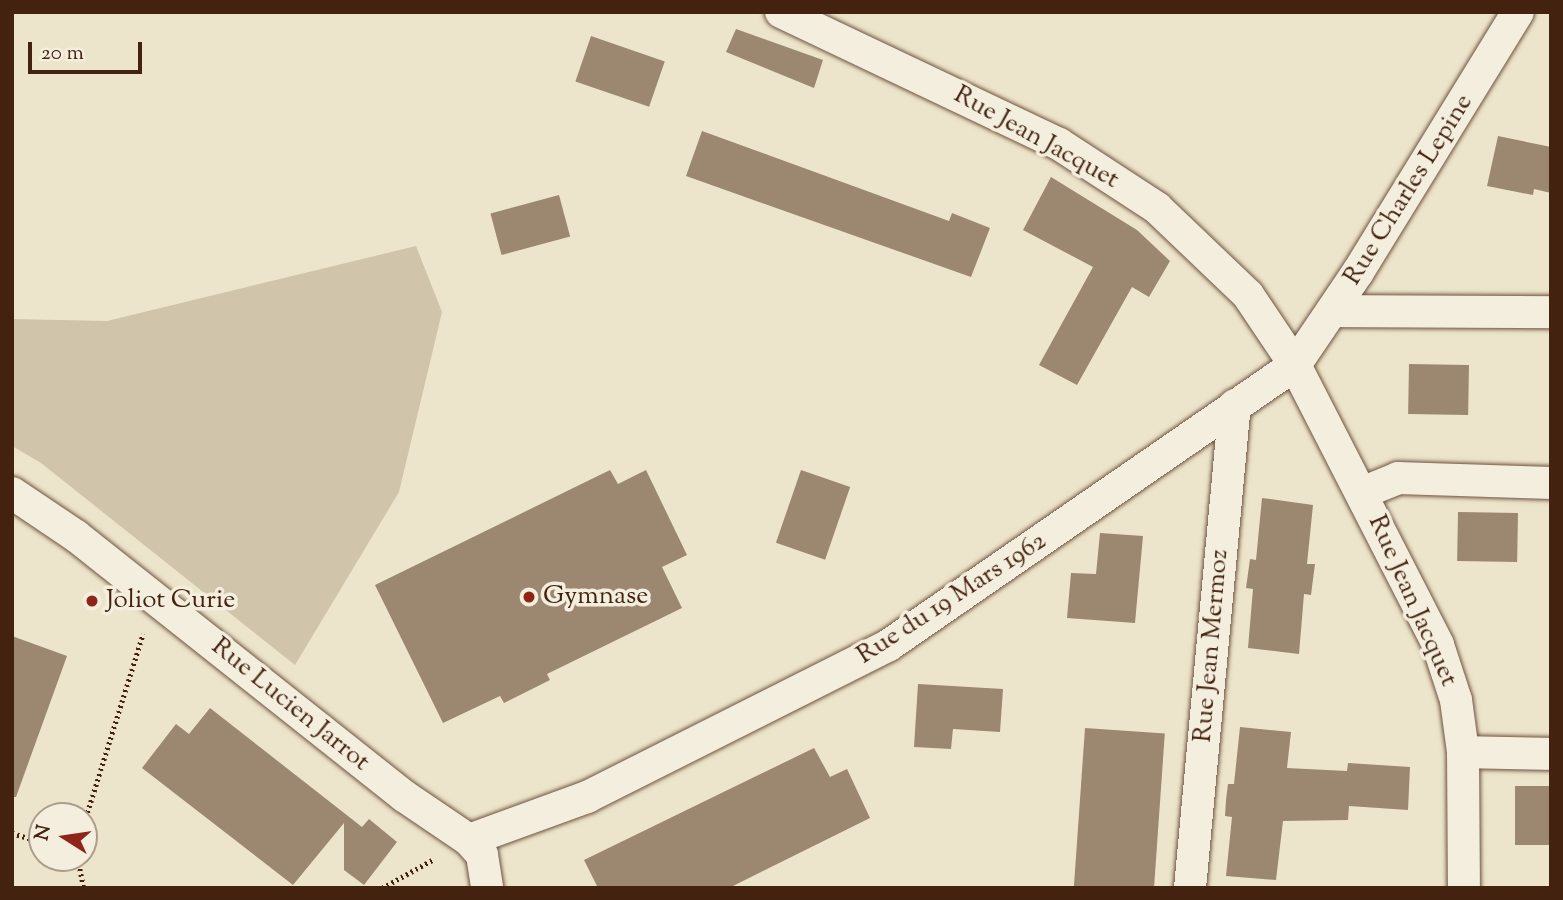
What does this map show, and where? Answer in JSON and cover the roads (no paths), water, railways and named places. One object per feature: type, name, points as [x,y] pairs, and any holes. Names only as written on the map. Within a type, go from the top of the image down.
[{"type":"street","name":"Rue Jean Jacquet","points":[[781,12],[1059,144],[1157,208],[1248,295],[1295,365],[1364,492],[1438,645],[1456,700],[1464,752],[1464,888]]},
{"type":"street","name":"Rue Charles Lepine","points":[[1295,365],[1332,311],[1518,12]]},
{"type":"street","points":[[1332,311],[1551,312]]},
{"type":"street","name":"Rue du 19 Mars 1962","points":[[469,840],[587,797],[889,645],[1295,365]]},
{"type":"street","name":"Rue Jean Mermoz","points":[[1189,888],[1235,405]]},
{"type":"street","name":"Rue Jean Jacquet","points":[[1364,492],[1398,478],[1551,482]]},
{"type":"street","name":"Rue Lucien Jarrot","points":[[12,493],[155,597],[404,796],[469,840]]},
{"type":"street","points":[[1464,752],[1551,754]]},
{"type":"street","points":[[469,840],[482,855],[487,888]]},
{"type":"place","name":"Gymnase","points":[[529,597]]},
{"type":"place","name":"Joliot Curie","points":[[92,601]]}]
